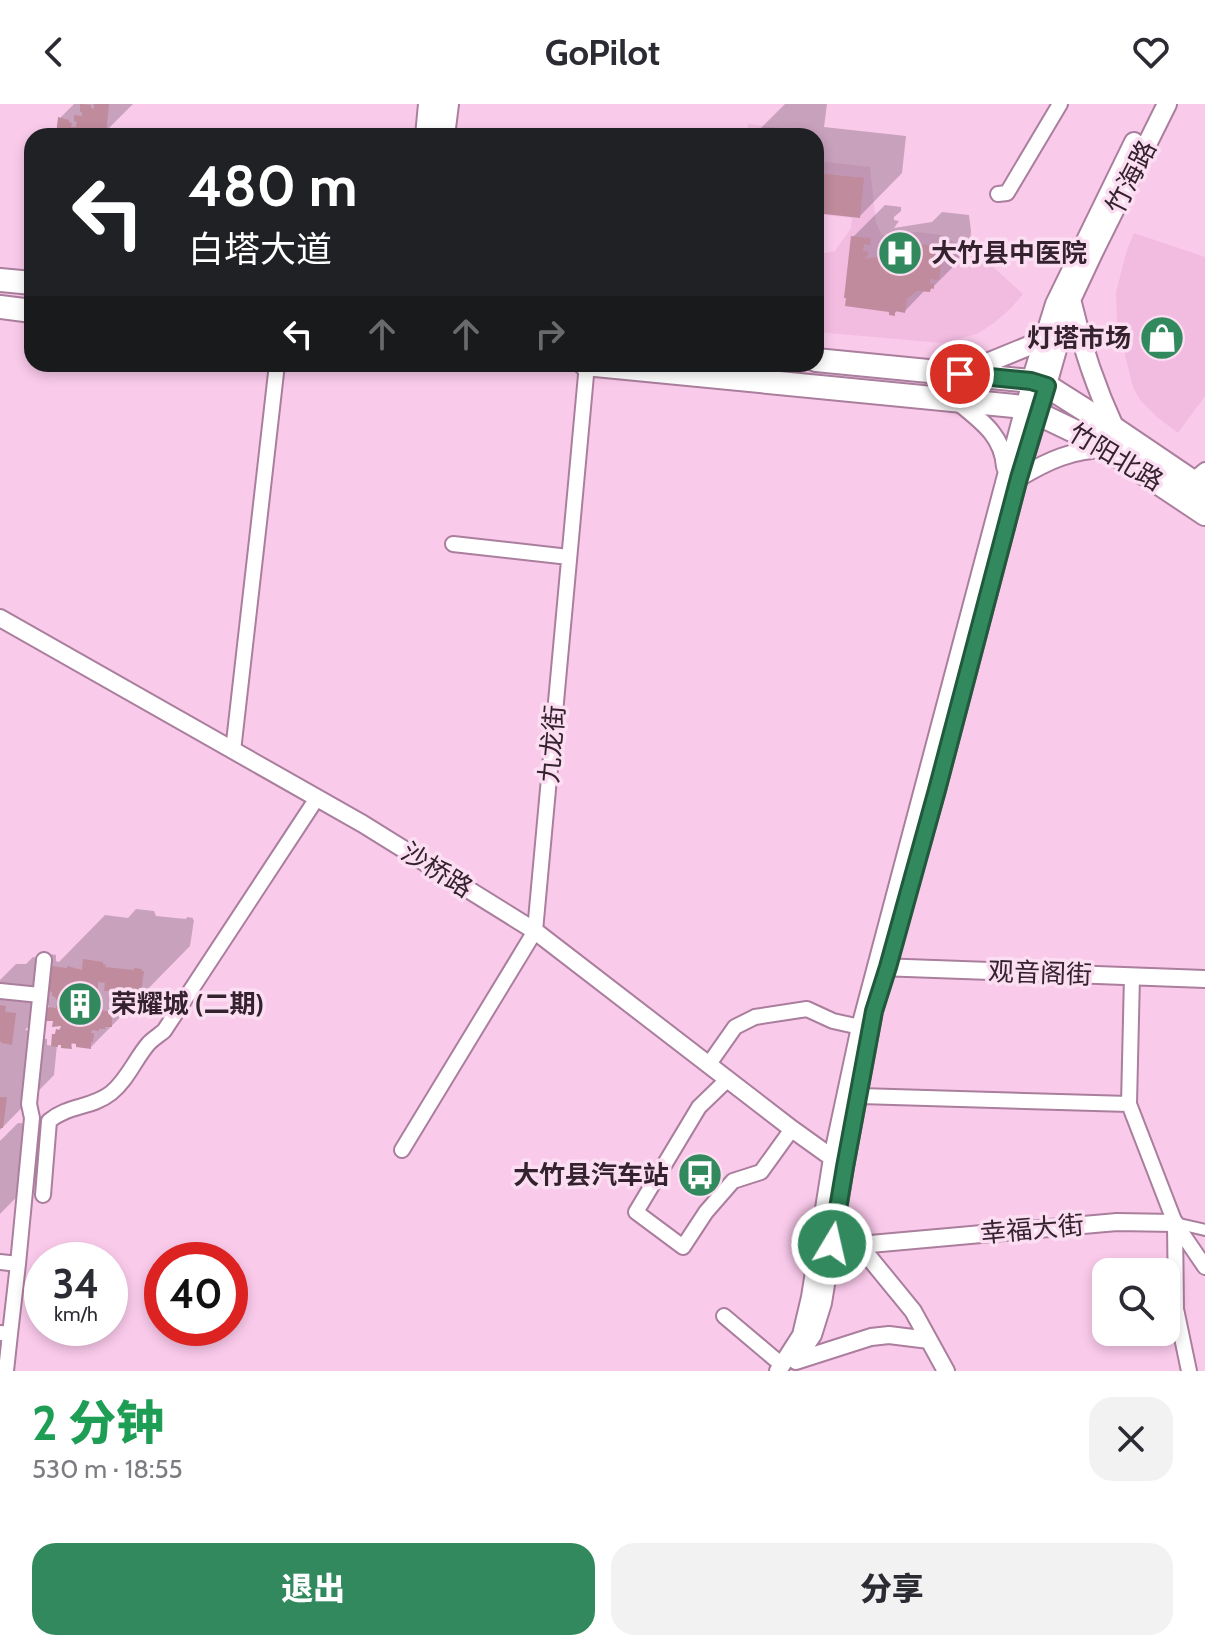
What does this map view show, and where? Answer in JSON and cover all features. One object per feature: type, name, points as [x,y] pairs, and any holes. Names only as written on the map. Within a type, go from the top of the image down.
[{"type":"highway","points":[[428,128],[430,104]]},
{"type":"highway","points":[[444,128],[447,104]]},
{"type":"highway","points":[[0,280],[24,282]]},
{"type":"highway","points":[[0,307],[24,310]]},
{"type":"highway","points":[[824,361],[1039,383]]},
{"type":"highway","points":[[668,372],[1032,410]]},
{"type":"highway","name":"竹阳北路","points":[[1039,383],[1205,514]]},
{"type":"highway","name":"竹阳北路","points":[[1032,410],[1112,439],[1201,480]]},
{"type":"main road","name":"竹海路","points":[[1039,383],[1045,335],[1055,304],[1154,104]]},
{"type":"main road","name":"竹海路","points":[[1039,383],[1071,300],[1167,104]]},
{"type":"main road","points":[[1071,300],[1112,439]]},
{"type":"main road","points":[[960,374],[1031,345],[1045,335]]},
{"type":"main road","points":[[1032,410],[1039,383]]},
{"type":"street","points":[[998,194],[1007,193],[1060,104]]},
{"type":"street","points":[[233,751],[276,372]]},
{"type":"street","name":"九龙街","points":[[535,931],[585,372]]},
{"type":"street","points":[[955,400],[995,437],[1004,452],[1012,477]]},
{"type":"street","points":[[786,1367],[801,1335],[826,1199],[860,1096],[882,967],[990,539],[1032,410]]},
{"type":"street","points":[[1012,477],[1112,439]]},
{"type":"street","points":[[453,544],[569,557]]},
{"type":"street","name":"沙桥路","points":[[0,618],[363,824],[535,931],[838,1162]]},
{"type":"street","points":[[43,1195],[49,1121],[70,1108],[101,1100],[122,1083],[149,1043],[164,1031],[317,798]]},
{"type":"street","points":[[402,1150],[535,931]]},
{"type":"street","points":[[6,1371],[5,1334],[18,1264],[32,1118],[29,1104],[44,960]]},
{"type":"street","points":[[786,1367],[813,1335],[823,1303],[837,1214],[838,1162],[860,1027],[882,967]]},
{"type":"street","name":"观音阁街","points":[[882,967],[1205,979]]},
{"type":"street","points":[[1132,976],[1129,1104],[1175,1223],[1205,1267]]},
{"type":"street","points":[[0,991],[40,995]]},
{"type":"street","points":[[709,1064],[735,1027],[755,1017],[807,1009],[833,1021],[860,1027]]},
{"type":"street","points":[[728,1079],[699,1107],[636,1212],[683,1247],[706,1212],[733,1181],[761,1172],[792,1129]]},
{"type":"street","points":[[860,1096],[1129,1104]]},
{"type":"street","points":[[826,1199],[913,1311],[946,1371]]},
{"type":"street","name":"幸福大街","points":[[859,1245],[1117,1222],[1175,1223],[1205,1230]]},
{"type":"street","points":[[1175,1223],[1176,1309],[1189,1371]]},
{"type":"street","points":[[0,1262],[18,1264]]},
{"type":"street","points":[[724,1316],[786,1367]]},
{"type":"street","points":[[786,1367],[871,1337],[889,1335],[929,1340]]},
{"type":"shaded area","points":[[748,124],[781,128],[748,128]]},
{"type":"shaded area","name":"大竹县中医院","points":[[824,162],[870,167],[876,223],[882,235],[917,232],[942,235],[990,264],[1023,294],[994,323],[977,334],[942,343],[824,333],[824,253],[835,251],[851,228],[852,218],[824,215]]},
{"type":"shaded area","name":"灯塔市场","points":[[1134,233],[1205,257],[1205,396],[1178,433],[1140,400],[1133,387],[1117,324],[1116,292]]},
{"type":"building","points":[[80,104],[91,105],[94,109],[94,104],[109,104],[107,128],[57,128],[58,117],[69,120],[71,127],[76,127],[74,115],[82,116]]},
{"type":"building","name":"大竹县中医院","points":[[824,174],[864,178],[860,218],[824,214]]},
{"type":"building","name":"大竹县中医院","points":[[851,236],[871,238],[870,245],[864,244],[863,251],[869,252],[865,259],[903,252],[908,249],[908,243],[937,246],[941,264],[939,280],[930,279],[934,289],[931,288],[930,292],[917,291],[907,299],[905,313],[895,311],[895,316],[889,315],[889,312],[845,306]]},
{"type":"building","name":"荣耀城 (二期)","points":[[83,959],[103,962],[105,967],[142,969],[140,1000],[127,998],[124,990],[104,991],[105,983],[98,982],[94,998],[98,1000],[100,1010],[112,1012],[112,1027],[92,1030],[91,1049],[71,1043],[72,1049],[61,1048],[61,1045],[51,1046],[52,1034],[61,1026],[52,1027],[53,1021],[46,1021],[47,1007],[56,1008],[57,1004],[63,1004],[49,991],[52,966],[82,970]]},
{"type":"building","points":[[0,1005],[6,1006],[5,1012],[16,1013],[12,1045],[0,1041]]},
{"type":"building","points":[[0,1097],[7,1097],[3,1128],[0,1128]]},
{"type":"place","name":"大竹县中医院","points":[[900,253]]},
{"type":"place","name":"灯塔市场","points":[[1162,338]]},
{"type":"place","name":"荣耀城 (二期)","points":[[80,1004]]},
{"type":"place","name":"大竹县汽车站","points":[[700,1175]]},
{"type":"route","points":[[832,1244],[874,1011],[937,790],[1019,478],[1047,386],[1031,381],[960,374]]}]
